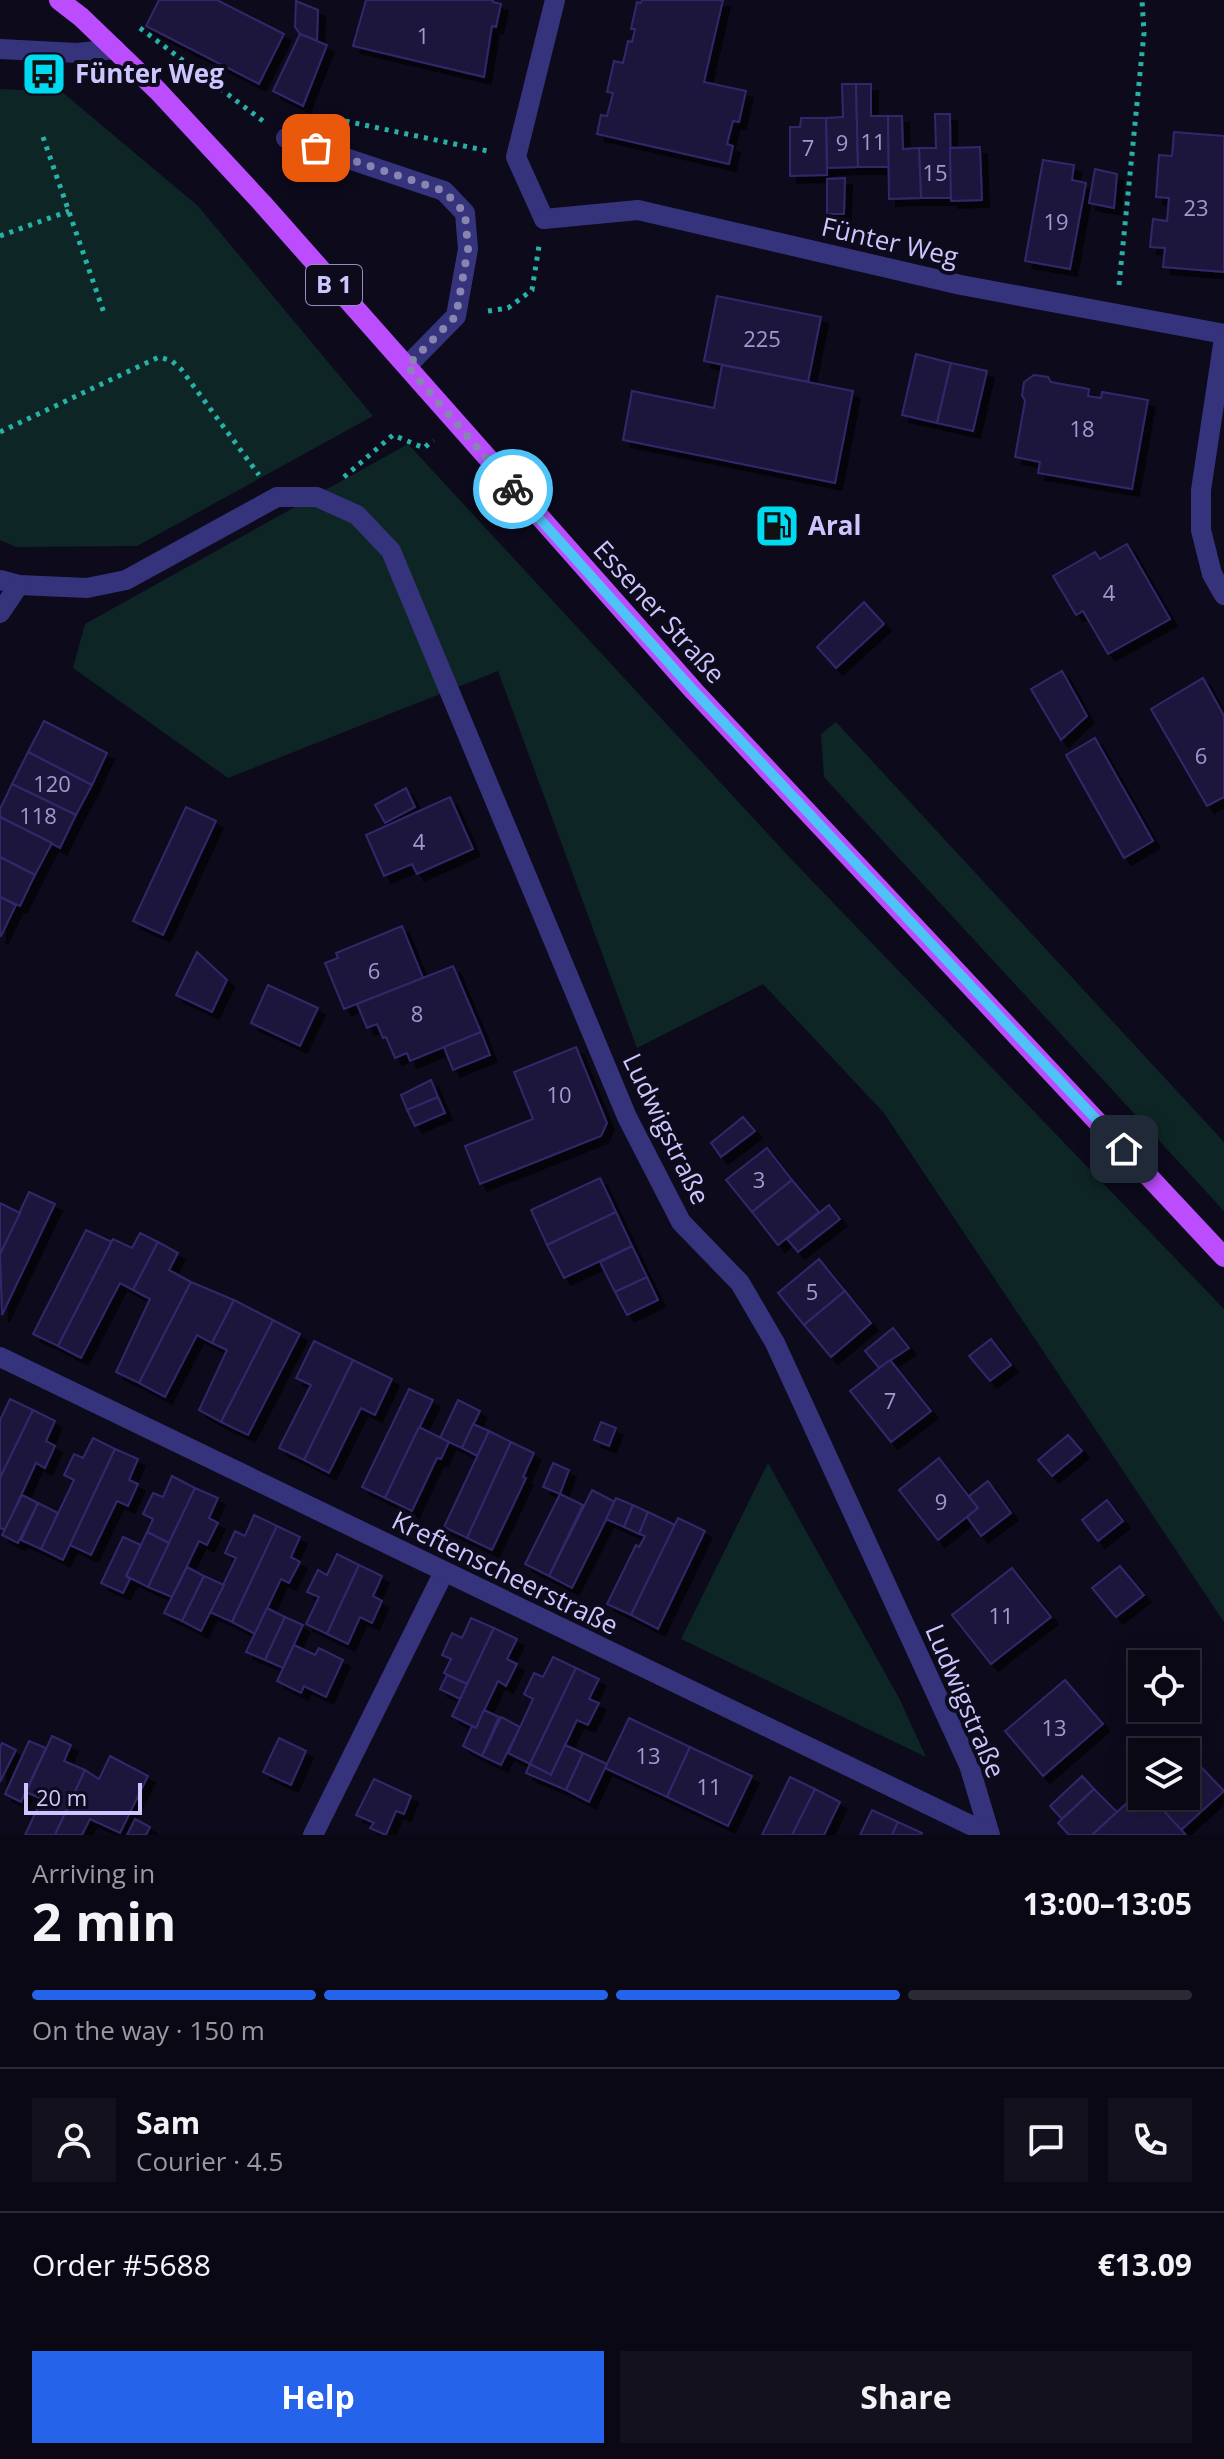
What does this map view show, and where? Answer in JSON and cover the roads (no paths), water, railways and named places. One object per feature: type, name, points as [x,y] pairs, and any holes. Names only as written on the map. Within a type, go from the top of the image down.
[{"type":"main road","name":"Essener Straße","points":[[59,0],[115,49],[252,192],[694,691],[1224,1257]]},
{"type":"street","name":"Fünter Weg","points":[[555,0],[516,157],[544,219],[638,210],[961,285],[1224,336]]},
{"type":"street","points":[[0,49],[77,53],[115,49]]},
{"type":"street","points":[[286,138],[444,191],[465,213],[468,249],[456,316],[407,366]]},
{"type":"street","points":[[1224,336],[1201,503],[1201,530],[1212,574],[1224,595]]},
{"type":"street","name":"Ludwigstraße","points":[[9,583],[87,588],[126,580],[277,497],[317,497],[357,515],[391,551],[627,1117],[681,1222],[740,1283],[775,1343],[969,1765],[989,1834]]},
{"type":"street","points":[[0,613],[9,583]]},
{"type":"street","name":"Kreftenscheerstraße","points":[[0,1357],[989,1834]]},
{"type":"street","points":[[313,1835],[444,1572]]},
{"type":"place","name":"Fünter Weg","points":[[44,74]]},
{"type":"place","name":"Aral","points":[[777,526]]}]
